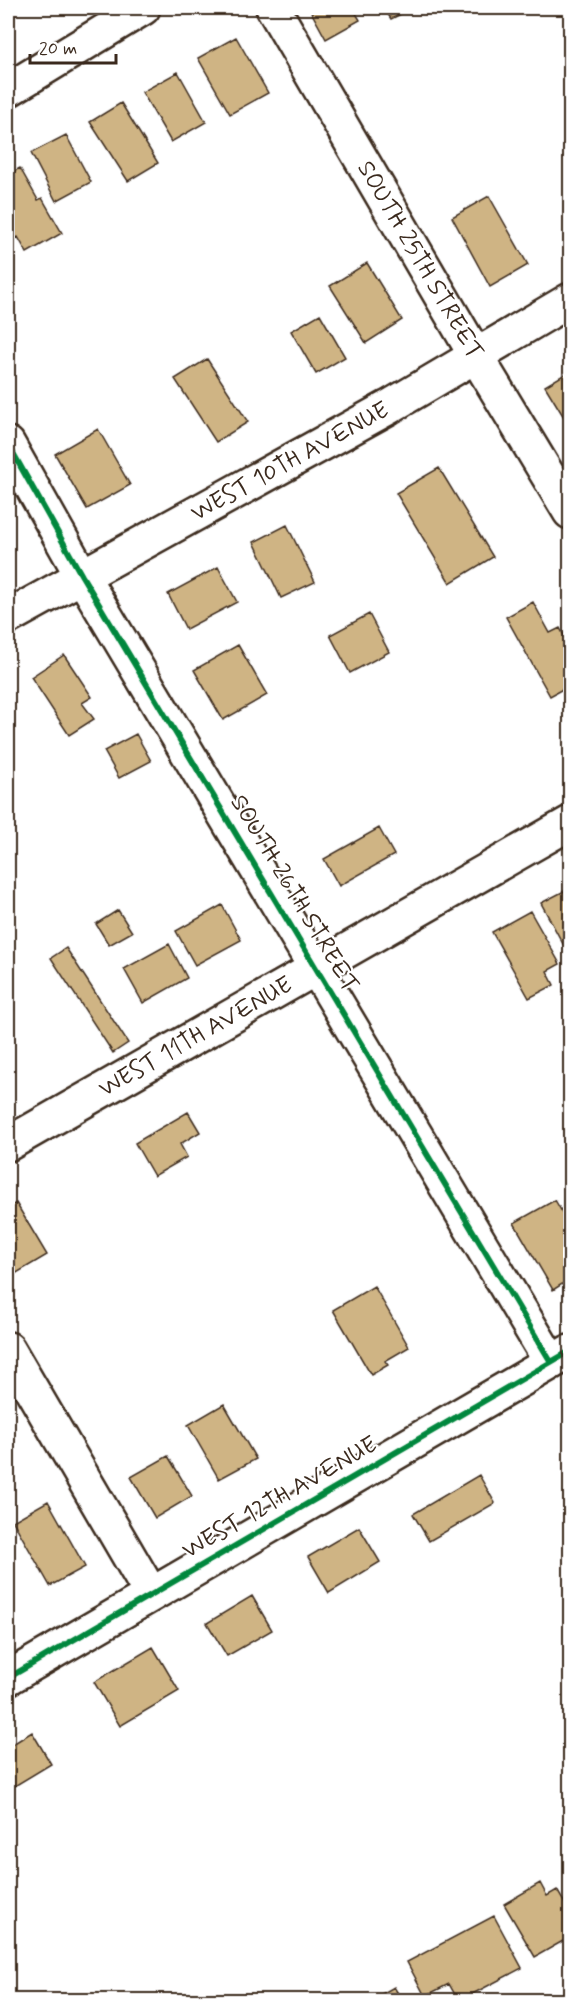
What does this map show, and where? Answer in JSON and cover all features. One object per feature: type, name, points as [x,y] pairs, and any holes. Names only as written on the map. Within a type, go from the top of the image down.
[{"type":"street","points":[[8,90],[143,8]]},
{"type":"street","name":"SOUTH 25TH STREET","points":[[273,8],[570,512]]},
{"type":"street","name":"WEST 10TH AVENUE","points":[[8,617],[389,407],[570,300]]},
{"type":"street","name":"SOUTH 26TH STREET","points":[[8,444],[82,576],[318,968],[561,1357]]},
{"type":"street","name":"WEST 11TH AVENUE","points":[[8,1144],[570,823]]},
{"type":"street","points":[[8,1349],[151,1594]]},
{"type":"street","name":"WEST 12TH AVENUE","points":[[8,1678],[561,1357]]},
{"type":"building","points":[[309,8],[353,8],[360,20],[326,39]]},
{"type":"building","points":[[384,8],[413,8],[391,19]]},
{"type":"building","points":[[236,37],[268,93],[230,114],[198,58]]},
{"type":"building","points":[[178,72],[206,122],[171,142],[142,92]]},
{"type":"building","points":[[121,103],[158,163],[128,181],[90,122]]},
{"type":"building","points":[[66,135],[91,182],[56,201],[31,153]]},
{"type":"building","points":[[20,168],[38,200],[42,198],[62,233],[27,253],[18,237],[8,243],[8,171],[9,174]]},
{"type":"building","points":[[489,196],[528,265],[490,287],[452,217]]},
{"type":"building","points":[[367,263],[402,320],[366,343],[330,286]]},
{"type":"building","points":[[320,314],[345,357],[316,374],[291,331]]},
{"type":"building","points":[[207,359],[248,422],[216,442],[175,379]]},
{"type":"building","points":[[570,371],[570,427],[545,386]]},
{"type":"building","points":[[98,429],[130,485],[87,509],[55,454]]},
{"type":"building","points":[[439,468],[493,557],[450,583],[396,493]]},
{"type":"building","points":[[287,525],[315,582],[281,598],[254,542]]},
{"type":"building","points":[[218,567],[237,602],[186,629],[168,594]]},
{"type":"building","points":[[533,602],[550,633],[560,628],[570,647],[570,685],[550,696],[506,617]]},
{"type":"building","points":[[369,614],[389,652],[350,673],[330,635]]},
{"type":"building","points":[[238,645],[267,695],[223,720],[194,670]]},
{"type":"building","points":[[64,655],[92,697],[82,703],[94,719],[69,735],[31,677]]},
{"type":"building","points":[[136,734],[151,761],[119,778],[104,751]]},
{"type":"building","points":[[379,828],[394,855],[339,886],[324,859]]},
{"type":"building","points":[[570,888],[570,957],[541,903]]},
{"type":"building","points":[[222,905],[241,940],[195,965],[176,931]]},
{"type":"building","points":[[118,910],[132,932],[109,945],[96,924]]},
{"type":"building","points":[[530,911],[560,964],[547,971],[554,985],[529,998],[492,932]]},
{"type":"building","points":[[169,944],[187,978],[143,1003],[124,969]]},
{"type":"building","points":[[66,948],[128,1043],[113,1053],[51,958]]},
{"type":"building","points":[[188,1112],[200,1132],[180,1144],[187,1157],[154,1176],[135,1143]]},
{"type":"building","points":[[555,1200],[570,1226],[570,1279],[553,1290],[514,1223]]},
{"type":"building","points":[[16,1203],[47,1255],[15,1274],[8,1261],[8,1208]]},
{"type":"building","points":[[374,1286],[409,1347],[385,1361],[388,1365],[371,1375],[333,1310]]},
{"type":"building","points":[[224,1404],[256,1459],[219,1479],[188,1425]]},
{"type":"building","points":[[168,1456],[192,1496],[155,1518],[131,1477]]},
{"type":"building","points":[[479,1475],[495,1503],[429,1541],[413,1514]]},
{"type":"building","points":[[48,1501],[85,1567],[50,1586],[13,1521]]},
{"type":"building","points":[[359,1527],[380,1562],[329,1593],[308,1557]]},
{"type":"building","points":[[252,1596],[272,1630],[227,1656],[207,1623]]},
{"type":"building","points":[[153,1647],[179,1691],[120,1726],[94,1682]]},
{"type":"building","points":[[32,1732],[51,1764],[8,1790],[8,1747]]},
{"type":"building","points":[[540,1883],[547,1896],[557,1890],[570,1912],[570,1937],[535,1957],[504,1904]]},
{"type":"building","points":[[494,1916],[522,1968],[461,2000],[458,2000],[449,1984],[425,1996],[407,1962]]},
{"type":"building","points":[[394,1987],[402,2000],[371,2000]]},
{"type":"cycle path","points":[[8,444],[82,576],[551,1362]]},
{"type":"cycle path","points":[[8,1678],[570,1351]]}]
